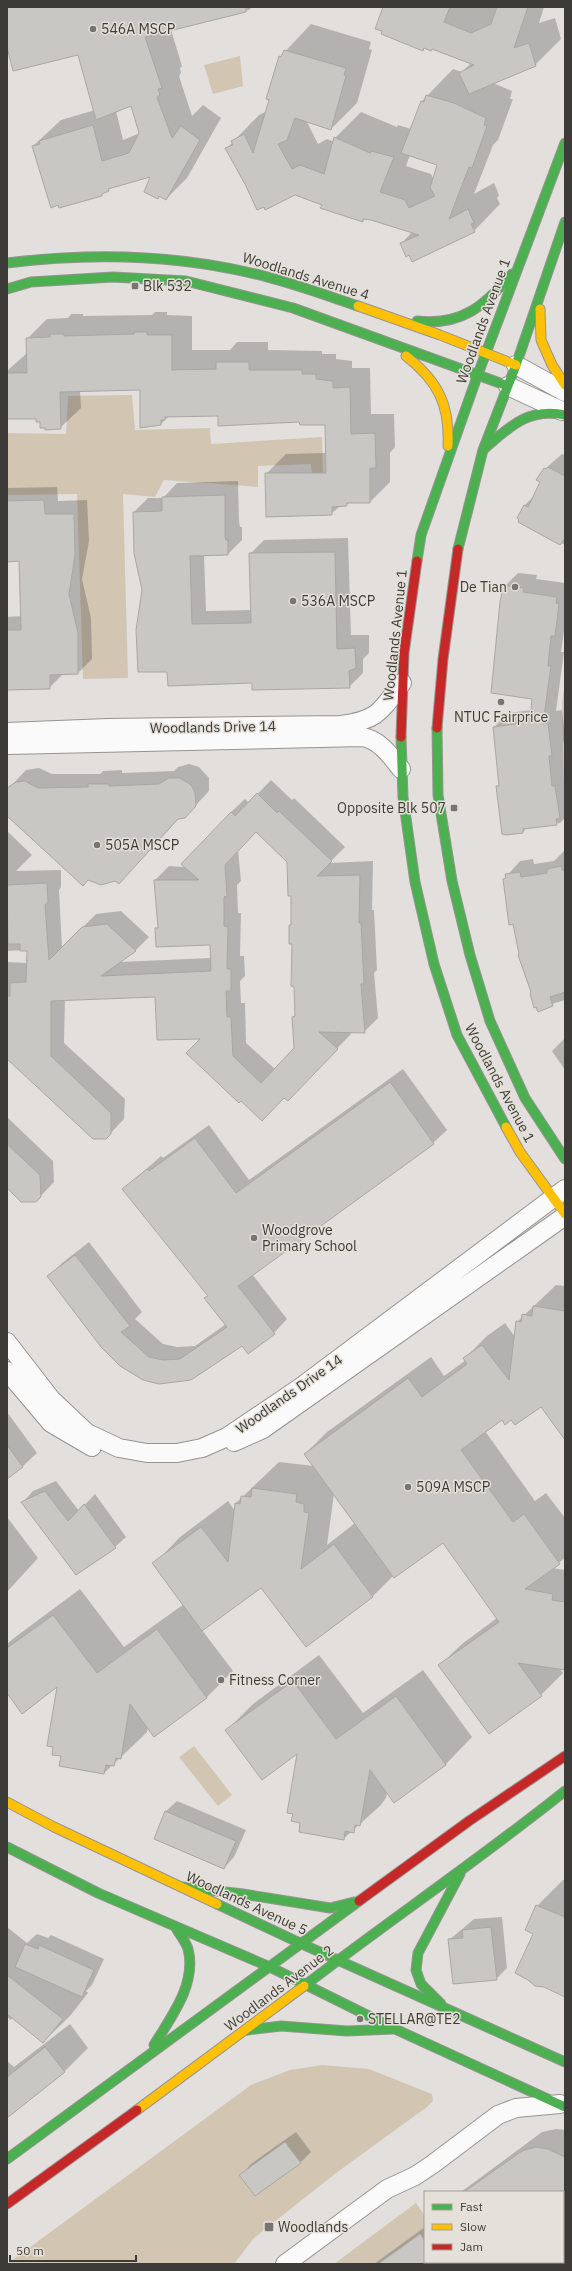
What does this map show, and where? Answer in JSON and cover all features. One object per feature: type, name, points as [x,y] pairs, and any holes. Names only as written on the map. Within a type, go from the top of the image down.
[{"type":"street","name":"Woodlands Avenue 1","points":[[565,143],[486,352],[421,535],[402,683],[401,769],[403,796],[416,882],[434,964],[457,1035],[520,1152],[559,1193],[565,1215]]},
{"type":"street","points":[[536,218],[552,219],[565,212]]},
{"type":"street","name":"Woodlands Avenue 1","points":[[565,222],[516,365],[483,450],[459,544],[443,659],[437,728],[438,795],[452,881],[470,955],[490,1021],[525,1098],[565,1159]]},
{"type":"street","name":"Woodlands Avenue 4","points":[[7,263],[118,255],[186,261],[233,269],[289,282],[400,320],[486,352],[516,365]]},
{"type":"street","points":[[400,320],[446,322],[462,316],[499,290],[518,268]]},
{"type":"street","points":[[7,289],[31,282],[113,277],[186,281],[293,308],[454,368],[478,374],[508,386],[565,414]]},
{"type":"street","points":[[539,298],[541,340],[552,365],[565,385]]},
{"type":"street","points":[[373,338],[398,351],[430,375],[442,396],[447,418],[449,443],[447,461]]},
{"type":"street","points":[[516,365],[565,392]]},
{"type":"street","points":[[483,450],[524,418],[537,412],[555,411],[565,414]]},
{"type":"street","name":"Woodlands Drive 14","points":[[7,732],[108,728],[341,725],[363,722],[382,710],[402,683]]},
{"type":"street","name":"Woodlands Drive 14","points":[[7,745],[362,737],[376,742],[401,769]]},
{"type":"street","name":"Woodlands Drive 14","points":[[7,1342],[51,1399],[87,1433],[119,1448],[147,1453],[177,1453],[202,1448],[227,1437],[301,1387],[559,1193]]},
{"type":"street","name":"Woodlands Drive 14","points":[[7,1371],[51,1422],[80,1441],[109,1456],[146,1460],[201,1458],[262,1429],[565,1215]]},
{"type":"street","name":"Woodlands Avenue 2","points":[[7,2159],[147,2054],[302,1944],[469,1821],[565,1756]]},
{"type":"street","name":"Woodlands Avenue 2","points":[[7,2204],[247,2030],[305,1984],[461,1871],[565,1790]]},
{"type":"street","name":"Woodlands Avenue 5","points":[[7,1802],[62,1831],[336,1961],[565,2062]]},
{"type":"street","points":[[7,1847],[98,1893],[176,1928],[270,1967],[395,2029],[563,2106]]},
{"type":"street","points":[[450,2012],[421,1984],[416,1970],[418,1953],[461,1871]]},
{"type":"street","points":[[182,1887],[243,1894],[330,1908],[361,1900]]},
{"type":"street","points":[[147,2054],[174,2013],[190,1976],[188,1949],[176,1928]]},
{"type":"street","points":[[247,2030],[281,2026],[347,2031],[395,2029]]},
{"type":"street","points":[[285,2264],[387,2189],[415,2176],[433,2164],[498,2115],[516,2108],[563,2106]]},
{"type":"shaded area","points":[[240,56],[243,86],[213,94],[204,65]]},
{"type":"shaded area","points":[[132,395],[135,430],[210,428],[211,444],[322,437],[323,475],[312,475],[311,464],[258,466],[258,487],[164,480],[155,497],[123,494],[128,678],[83,679],[77,494],[7,495],[7,433],[66,434],[68,396]]},
{"type":"shaded area","points":[[565,681],[565,816],[562,704]]},
{"type":"shaded area","points":[[194,1746],[232,1795],[218,1806],[179,1757]]},
{"type":"shaded area","points":[[322,2065],[369,2069],[432,2094],[433,2101],[427,2107],[336,2173],[254,2238],[234,2264],[7,2264],[251,2085],[290,2070]]},
{"type":"shaded area","points":[[416,2203],[424,2215],[424,2263],[460,2264],[334,2264]]},
{"type":"building","points":[[7,7],[246,7],[246,12],[145,37],[162,88],[158,89],[160,95],[157,97],[172,138],[181,126],[200,140],[166,200],[159,196],[158,199],[144,192],[150,177],[108,189],[109,191],[102,194],[102,196],[59,208],[58,205],[51,208],[32,146],[40,144],[39,141],[93,125],[102,161],[129,153],[139,133],[131,106],[96,120],[78,55],[13,71],[7,47]]},
{"type":"building","points":[[383,7],[450,7],[444,22],[471,33],[491,24],[497,7],[528,7],[514,48],[529,43],[536,66],[469,94],[459,73],[474,65],[432,49],[431,51],[424,48],[423,51],[381,34],[382,31],[375,29]]},
{"type":"building","points":[[284,50],[346,68],[344,75],[346,76],[331,130],[295,118],[287,140],[278,144],[292,169],[300,165],[324,174],[334,137],[370,153],[371,151],[394,157],[380,192],[405,200],[409,208],[435,196],[430,188],[437,165],[401,153],[421,101],[424,102],[426,95],[454,103],[486,118],[484,125],[487,126],[472,168],[469,167],[449,219],[468,209],[474,223],[471,224],[475,232],[412,262],[409,255],[406,257],[400,243],[419,235],[371,220],[363,219],[363,222],[320,208],[322,205],[295,195],[265,210],[264,207],[257,210],[246,186],[225,148],[233,145],[231,141],[244,134],[253,153],[269,100],[266,99],[279,56],[281,57]]},
{"type":"building","points":[[134,332],[147,332],[147,335],[172,335],[172,370],[216,369],[216,362],[249,362],[249,370],[302,370],[302,374],[316,374],[316,379],[333,381],[333,388],[350,387],[351,434],[375,433],[376,468],[370,468],[370,503],[347,503],[347,506],[332,507],[332,515],[266,517],[265,473],[326,473],[325,425],[300,425],[299,422],[218,426],[218,416],[165,417],[165,420],[161,420],[161,425],[140,428],[140,390],[60,392],[61,429],[45,430],[45,428],[40,428],[40,422],[36,422],[36,419],[7,419],[7,373],[27,373],[26,338],[50,337],[50,334],[64,334],[64,336],[134,334]]},
{"type":"building","points":[[548,467],[565,476],[565,538],[560,545],[518,522],[519,520],[517,518],[524,505],[528,507],[540,482],[536,480],[544,468],[546,469]]},
{"type":"building","points":[[225,495],[225,536],[226,540],[228,540],[228,555],[190,556],[192,624],[251,623],[249,553],[335,552],[337,649],[355,648],[356,668],[349,671],[350,688],[252,690],[252,683],[168,686],[167,672],[138,672],[136,630],[142,590],[134,553],[133,512],[162,511],[162,497]]},
{"type":"building","points":[[44,500],[45,514],[74,514],[75,555],[69,594],[78,633],[78,674],[50,675],[50,689],[7,690],[7,630],[21,630],[19,561],[7,562],[7,501]]},
{"type":"building","points":[[503,587],[524,588],[523,592],[557,597],[556,603],[559,604],[555,636],[551,636],[548,666],[551,666],[543,724],[548,723],[552,756],[549,756],[552,786],[555,786],[560,818],[556,819],[557,825],[523,829],[523,833],[506,835],[502,834],[496,786],[499,786],[493,727],[530,722],[532,699],[491,693],[500,602]]},
{"type":"building","name":"505A MSCP","points":[[169,778],[180,778],[191,785],[195,792],[196,806],[185,818],[178,819],[119,884],[115,881],[101,885],[88,880],[83,886],[7,816],[7,788],[16,782],[25,781],[38,788],[88,787],[88,784],[109,784],[109,786],[159,784]]},
{"type":"building","points":[[257,793],[277,813],[279,811],[332,861],[317,876],[360,875],[359,923],[361,923],[364,984],[361,984],[365,1033],[319,1032],[338,1049],[288,1101],[284,1098],[262,1121],[241,1101],[239,1103],[186,1053],[200,1039],[157,1040],[155,997],[51,1001],[51,1056],[111,1113],[111,1134],[106,1139],[93,1139],[7,1059],[7,996],[10,996],[10,983],[26,982],[27,951],[20,951],[20,944],[8,944],[7,885],[47,883],[48,902],[45,905],[49,960],[82,927],[107,924],[136,951],[101,976],[211,971],[210,945],[156,947],[155,928],[158,928],[154,880],[199,880],[181,864],[231,812],[235,816]],"holes":[[[256,832],[287,862],[288,896],[291,896],[291,925],[289,925],[289,944],[292,944],[291,986],[294,987],[295,1016],[292,1017],[294,1048],[261,1083],[233,1056],[231,1017],[227,1017],[226,991],[231,991],[231,969],[227,969],[228,927],[224,926],[224,897],[227,896],[225,865]]]},
{"type":"building","points":[[562,866],[562,870],[565,870],[565,992],[550,997],[553,1006],[538,1012],[536,1007],[534,1008],[531,992],[518,955],[513,924],[509,925],[503,879],[506,878],[505,874],[520,872],[521,877],[547,873],[547,869]]},
{"type":"building","points":[[390,1082],[434,1144],[238,1286],[275,1334],[248,1354],[242,1346],[191,1380],[159,1384],[143,1380],[120,1366],[101,1347],[47,1276],[75,1255],[130,1326],[121,1332],[149,1357],[163,1360],[180,1359],[227,1327],[204,1298],[208,1296],[122,1189],[147,1169],[149,1171],[195,1138],[236,1193]]},
{"type":"building","points":[[7,1144],[40,1175],[41,1197],[36,1202],[21,1202],[7,1188]]},
{"type":"building","points":[[533,1306],[565,1311],[565,1440],[541,1407],[515,1425],[511,1420],[505,1425],[502,1420],[461,1450],[513,1522],[524,1514],[560,1564],[525,1589],[553,1594],[552,1600],[565,1602],[565,1670],[518,1663],[542,1696],[489,1734],[438,1665],[499,1622],[443,1543],[394,1578],[304,1454],[408,1378],[422,1397],[467,1364],[463,1358],[482,1345],[509,1380],[516,1321],[521,1322],[522,1314],[532,1316]]},
{"type":"building","points":[[7,1445],[23,1467],[7,1479]]},
{"type":"building","points":[[252,1488],[297,1494],[296,1502],[304,1504],[304,1512],[309,1513],[301,1569],[334,1544],[373,1597],[306,1647],[261,1588],[202,1631],[152,1563],[201,1527],[228,1562],[235,1503],[240,1504],[241,1496],[251,1497]]},
{"type":"building","points":[[45,1491],[68,1521],[84,1504],[116,1548],[76,1575],[21,1502]]},
{"type":"building","points":[[53,1615],[97,1673],[157,1629],[207,1698],[154,1737],[130,1704],[121,1759],[116,1758],[114,1766],[106,1765],[104,1774],[59,1766],[61,1756],[52,1755],[53,1747],[47,1746],[57,1687],[22,1714],[7,1693],[7,1648]]},
{"type":"building","points":[[293,1681],[336,1739],[396,1696],[446,1765],[394,1803],[370,1770],[360,1826],[355,1825],[354,1833],[345,1831],[344,1840],[299,1832],[300,1823],[291,1821],[293,1814],[287,1813],[297,1754],[262,1780],[225,1730]]},
{"type":"building","points":[[165,1811],[236,1841],[224,1869],[154,1839]]},
{"type":"building","points":[[536,1905],[565,1917],[565,1997],[544,1987],[535,1986],[528,1980],[515,1973],[533,1934],[525,1930]]},
{"type":"building","points":[[491,1927],[497,1980],[453,1984],[448,1939],[463,1938],[462,1930]]},
{"type":"building","points":[[25,1944],[38,1949],[39,1945],[94,1970],[82,1997],[15,1967]]},
{"type":"building","points":[[7,1975],[63,2019],[43,2043],[7,2014]]},
{"type":"building","points":[[45,2047],[65,2072],[7,2118],[7,2077]]},
{"type":"building","points":[[285,2142],[301,2163],[255,2196],[239,2175]]},
{"type":"building","points":[[536,2147],[548,2149],[565,2157],[565,2192],[465,2191],[522,2151]]},
{"type":"building","points":[[420,2234],[424,2240],[425,2264],[378,2264]]},
{"type":"traffic: fast","points":[[417,561],[421,535],[478,374],[565,143]]},
{"type":"traffic: fast","points":[[458,549],[483,450],[516,365],[565,222]]},
{"type":"traffic: fast","points":[[7,263],[98,257],[129,257],[190,262],[264,276],[358,306]]},
{"type":"traffic: fast","points":[[417,321],[433,322],[459,317],[471,311],[492,296],[512,274]]},
{"type":"traffic: fast","points":[[7,289],[31,282],[113,277],[186,281],[293,308],[508,386]]},
{"type":"traffic: fast","points":[[484,449],[511,426],[530,416],[552,413],[565,415]]},
{"type":"traffic: fast","points":[[437,728],[438,795],[452,881],[470,955],[490,1021],[525,1098],[565,1159]]},
{"type":"traffic: fast","points":[[401,737],[403,797],[415,882],[434,964],[457,1035],[506,1127]]},
{"type":"traffic: fast","points":[[304,1986],[565,1791]]},
{"type":"traffic: fast","points":[[7,1847],[98,1893],[270,1967]]},
{"type":"traffic: fast","points":[[441,2004],[421,1984],[416,1970],[418,1953],[460,1874]]},
{"type":"traffic: fast","points":[[182,1887],[243,1894],[330,1908],[354,1902]]},
{"type":"traffic: fast","points":[[7,2159],[359,1901]]},
{"type":"traffic: fast","points":[[217,1904],[302,1944]]},
{"type":"traffic: fast","points":[[154,2045],[175,2012],[186,1987],[189,1975],[190,1962],[188,1949],[176,1928]]},
{"type":"traffic: fast","points":[[302,1944],[565,2062]]},
{"type":"traffic: fast","points":[[270,1967],[395,2029],[565,2107]]},
{"type":"traffic: fast","points":[[247,2030],[281,2026],[347,2031],[393,2029]]},
{"type":"traffic: slow","points":[[358,306],[440,335],[516,365]]},
{"type":"traffic: slow","points":[[540,309],[541,340],[552,365],[565,385]]},
{"type":"traffic: slow","points":[[406,356],[426,375],[440,395],[447,418],[448,446]]},
{"type":"traffic: slow","points":[[506,1127],[520,1152],[565,1214]]},
{"type":"traffic: slow","points":[[7,1802],[54,1827],[217,1904]]},
{"type":"traffic: slow","points":[[137,2110],[304,1986]]},
{"type":"traffic: jam","points":[[437,728],[443,659],[458,549]]},
{"type":"traffic: jam","points":[[401,737],[404,653],[417,561]]},
{"type":"traffic: jam","points":[[359,1901],[469,1821],[565,1756]]},
{"type":"traffic: jam","points":[[7,2204],[137,2110]]},
{"type":"place","name":"546A MSCP","points":[[93,29]]},
{"type":"place","name":"Blk 532","points":[[135,286]]},
{"type":"place","name":"De Tian","points":[[515,587]]},
{"type":"place","name":"536A MSCP","points":[[293,601]]},
{"type":"place","name":"NTUC Fairprice","points":[[501,702]]},
{"type":"place","name":"Opposite Blk 507","points":[[454,808]]},
{"type":"place","name":"505A MSCP","points":[[97,845]]},
{"type":"place","name":"Woodgrove Primary School","points":[[254,1238]]},
{"type":"place","name":"509A MSCP","points":[[408,1487]]},
{"type":"place","name":"Fitness Corner","points":[[221,1680]]},
{"type":"place","name":"STELLAR@TE2","points":[[360,2019]]},
{"type":"place","name":"Woodlands","points":[[269,2227]]}]
